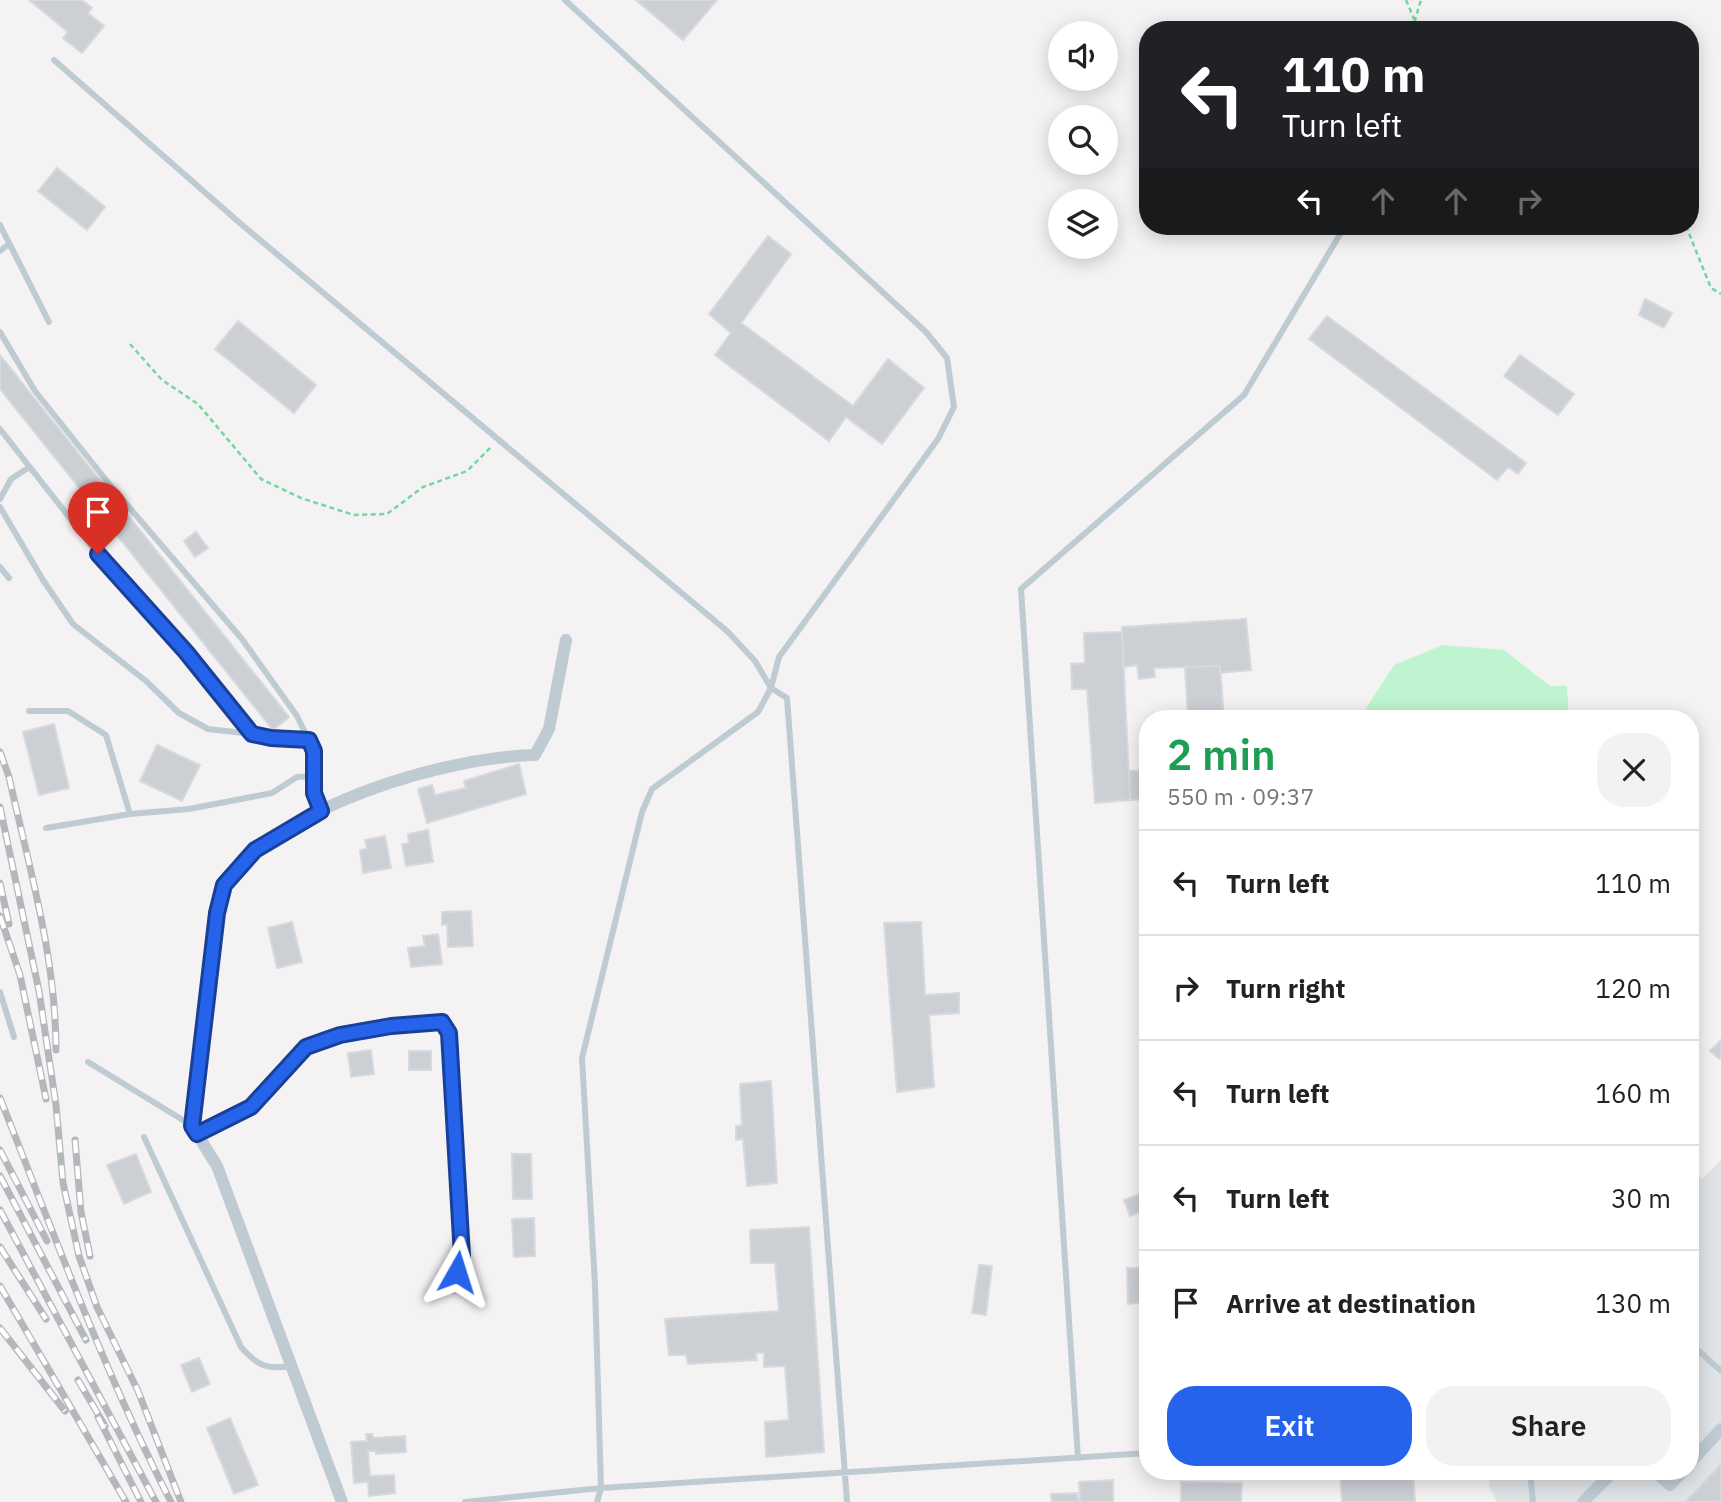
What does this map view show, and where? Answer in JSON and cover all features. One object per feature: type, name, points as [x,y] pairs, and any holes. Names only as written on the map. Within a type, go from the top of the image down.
[{"type":"street","points":[[342,1502],[217,1166],[195,1130],[217,913],[224,885],[255,850],[321,811],[393,780],[509,756],[535,755],[549,729],[566,640]]},
{"type":"street","points":[[195,1130],[251,1107],[306,1047],[340,1035],[391,1026],[442,1022],[449,1033],[462,1256],[453,1288]]},
{"type":"street","points":[[1699,1453],[1721,1429]]},
{"type":"street","points":[[1583,1502],[1605,1480]]},
{"type":"lane","points":[[565,0],[926,332],[947,358],[954,407],[938,439],[779,657],[771,688],[758,712],[652,789],[642,812],[582,1058],[595,1285],[601,1488],[597,1502]]},
{"type":"lane","points":[[54,60],[241,224],[727,631],[755,661],[771,688],[787,698],[846,1502]]},
{"type":"lane","points":[[0,225],[49,322]]},
{"type":"lane","points":[[1078,1458],[1021,589],[1244,395],[1339,235]]},
{"type":"lane","points":[[0,251],[9,244]]},
{"type":"lane","points":[[0,332],[35,391],[110,485],[242,639],[298,716],[314,751],[314,793],[321,811]]},
{"type":"lane","points":[[0,429],[28,468],[252,734]]},
{"type":"lane","points":[[0,499],[11,479],[28,468]]},
{"type":"lane","points":[[0,507],[43,580],[73,624],[146,681],[179,713],[208,729],[271,738],[309,740]]},
{"type":"lane","points":[[0,567],[9,579]]},
{"type":"lane","points":[[29,711],[68,711],[106,735],[130,814]]},
{"type":"lane","points":[[46,828],[130,814],[189,809],[272,793],[297,778],[316,776]]},
{"type":"lane","points":[[0,992],[14,1037]]},
{"type":"lane","points":[[88,1062],[195,1130]]},
{"type":"lane","points":[[145,1137],[241,1347],[252,1360],[273,1369],[293,1366]]},
{"type":"lane","points":[[1699,1351],[1721,1371]]},
{"type":"lane","points":[[464,1502],[601,1488],[845,1475],[1139,1454]]},
{"type":"lane","points":[[1531,1480],[1533,1502]]},
{"type":"path","points":[[1406,0],[1415,21]]},
{"type":"path","points":[[1415,21],[1421,0]]},
{"type":"path","points":[[1690,235],[1712,288],[1721,293]]},
{"type":"path","points":[[130,344],[162,380],[198,404],[261,479],[301,498],[354,515],[387,514],[423,488],[467,471],[498,439]]},
{"type":"shaded area","points":[[1721,1160],[1721,1502],[1497,1502],[1489,1487],[1489,1480],[1699,1480],[1699,1176],[1702,1179]]},
{"type":"green space","points":[[1443,645],[1504,650],[1550,686],[1567,686],[1568,710],[1365,710],[1394,665]]},
{"type":"building","points":[[29,0],[82,0],[92,8],[88,13],[104,26],[82,53],[63,38],[68,32]]},
{"type":"building","points":[[636,0],[717,0],[683,40]]},
{"type":"building","points":[[57,168],[105,207],[87,230],[38,191]]},
{"type":"building","points":[[768,236],[791,254],[741,323],[853,406],[888,359],[924,388],[882,444],[846,417],[829,441],[715,355],[731,333],[709,314]]},
{"type":"building","points":[[1645,299],[1672,313],[1664,328],[1639,315]]},
{"type":"building","points":[[1327,316],[1526,463],[1518,474],[1508,467],[1497,480],[1309,339]]},
{"type":"building","points":[[238,321],[316,385],[294,413],[215,349]]},
{"type":"building","points":[[0,355],[289,717],[273,730],[0,389]]},
{"type":"building","points":[[1520,355],[1574,394],[1558,415],[1504,376]]},
{"type":"building","points":[[196,532],[208,548],[195,557],[184,541]]},
{"type":"building","points":[[1246,619],[1251,670],[1220,673],[1220,666],[1154,668],[1155,677],[1139,679],[1137,665],[1123,667],[1122,627]]},
{"type":"building","points":[[1122,632],[1130,800],[1095,803],[1087,689],[1072,689],[1071,664],[1085,663],[1084,633]]},
{"type":"building","points":[[1220,666],[1223,710],[1187,710],[1185,667]]},
{"type":"building","points":[[54,724],[69,788],[39,795],[23,732]]},
{"type":"building","points":[[157,745],[200,765],[182,801],[140,781]]},
{"type":"building","points":[[519,764],[526,794],[427,823],[418,789],[432,785],[435,795],[466,788],[464,781]]},
{"type":"building","points":[[1139,770],[1139,800],[1130,800],[1129,771]]},
{"type":"building","points":[[428,830],[433,862],[406,866],[402,844],[409,843],[408,834]]},
{"type":"building","points":[[385,836],[391,868],[363,873],[360,850],[367,849],[365,840]]},
{"type":"building","points":[[471,911],[473,946],[448,947],[447,924],[442,925],[442,912]]},
{"type":"building","points":[[292,922],[302,962],[277,968],[268,928]]},
{"type":"building","points":[[921,922],[925,995],[959,993],[959,1013],[929,1015],[934,1087],[897,1092],[884,923]]},
{"type":"building","points":[[438,934],[442,964],[411,967],[408,948],[425,946],[423,936]]},
{"type":"building","points":[[1721,1040],[1721,1057],[1719,1059],[1710,1051]]},
{"type":"building","points":[[371,1050],[374,1074],[351,1077],[348,1053]]},
{"type":"building","points":[[409,1051],[431,1051],[431,1070],[409,1070]]},
{"type":"building","points":[[771,1081],[777,1183],[747,1186],[743,1139],[736,1140],[736,1126],[742,1125],[740,1084]]},
{"type":"building","points":[[136,1154],[151,1192],[124,1204],[107,1165]]},
{"type":"building","points":[[512,1154],[531,1154],[532,1199],[513,1199]]},
{"type":"building","points":[[1139,1194],[1139,1212],[1130,1216],[1124,1200]]},
{"type":"building","points":[[534,1218],[535,1256],[514,1257],[512,1219]]},
{"type":"building","points":[[809,1227],[824,1452],[766,1457],[765,1422],[789,1420],[785,1366],[764,1367],[764,1353],[756,1353],[757,1360],[688,1364],[686,1355],[669,1355],[665,1319],[779,1311],[775,1263],[751,1263],[750,1230]]},
{"type":"building","points":[[979,1265],[992,1266],[986,1315],[972,1313]]},
{"type":"building","points":[[1127,1268],[1139,1268],[1139,1303],[1128,1304]]},
{"type":"building","points":[[199,1358],[210,1384],[192,1392],[181,1365]]},
{"type":"building","points":[[230,1418],[258,1485],[234,1494],[207,1428]]},
{"type":"building","points":[[366,1434],[372,1434],[373,1438],[405,1436],[406,1452],[376,1454],[376,1451],[368,1451],[370,1476],[394,1475],[395,1493],[369,1496],[368,1482],[354,1483],[351,1442],[367,1441]]},
{"type":"building","points":[[1721,1464],[1721,1499],[1718,1502],[1685,1502]]},
{"type":"building","points":[[1113,1480],[1113,1502],[1080,1502],[1079,1482]]},
{"type":"building","points":[[1340,1480],[1414,1480],[1415,1502],[1342,1502]]},
{"type":"building","points":[[1181,1482],[1242,1483],[1241,1502],[1181,1502]]},
{"type":"building","points":[[1077,1493],[1078,1502],[1052,1502],[1051,1494]]},
{"type":"railway","points":[[0,752],[9,777],[40,912],[55,1015],[56,1050]]},
{"type":"railway","points":[[0,807],[39,991],[56,1105],[63,1183],[79,1256],[97,1307],[138,1391],[181,1502]]},
{"type":"railway","points":[[0,883],[9,924]]},
{"type":"railway","points":[[0,916],[20,975],[46,1099]]},
{"type":"railway","points":[[0,1098],[102,1353],[171,1502]]},
{"type":"railway","points":[[75,1140],[81,1212],[90,1256]]},
{"type":"railway","points":[[0,1150],[47,1241]]},
{"type":"railway","points":[[0,1176],[86,1340]]},
{"type":"railway","points":[[0,1210],[156,1502]]},
{"type":"railway","points":[[0,1247],[46,1319]]},
{"type":"railway","points":[[0,1286],[126,1502]]},
{"type":"railway","points":[[0,1328],[65,1411]]},
{"type":"railway","points":[[78,1380],[105,1426]]},
{"type":"railway","points":[[98,1417],[141,1502]]},
{"type":"route","points":[[98,554],[186,652],[252,734],[309,740],[314,751],[314,793],[321,811],[255,850],[224,885],[217,913],[192,1126],[197,1134],[251,1107],[306,1047],[340,1035],[391,1026],[442,1022],[449,1033],[462,1256],[457,1272]]}]
